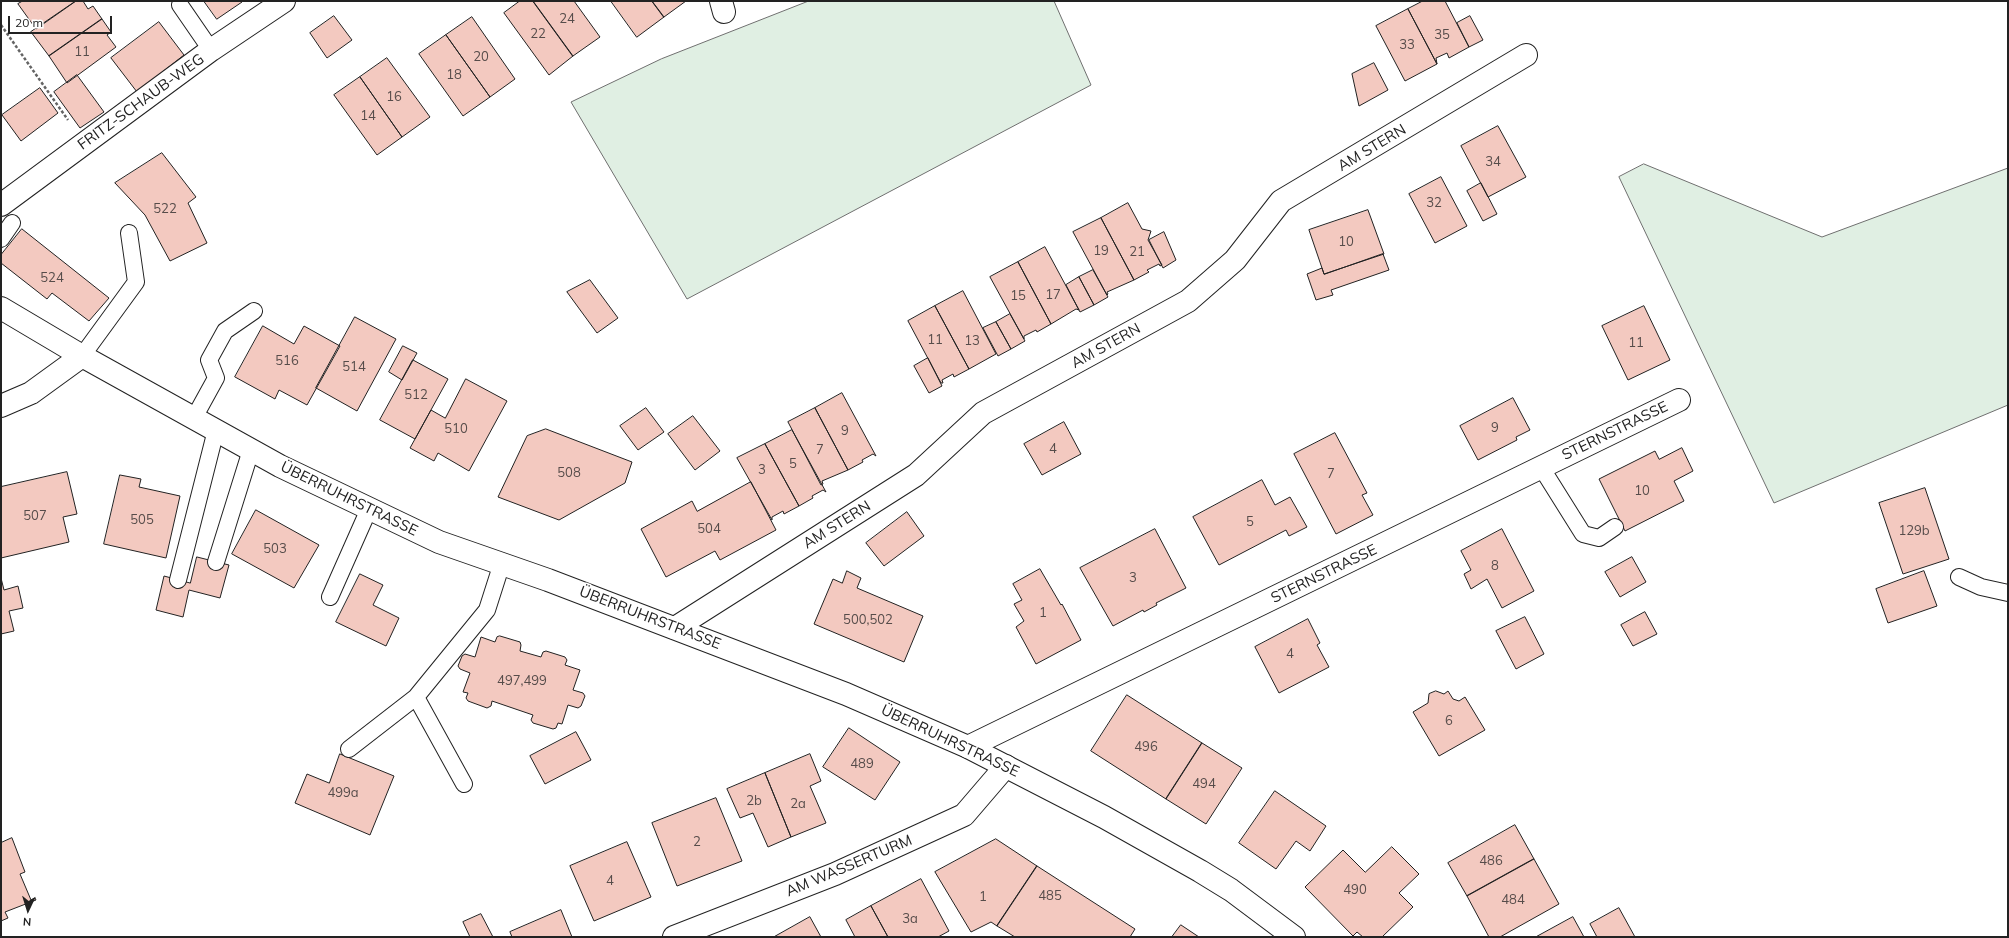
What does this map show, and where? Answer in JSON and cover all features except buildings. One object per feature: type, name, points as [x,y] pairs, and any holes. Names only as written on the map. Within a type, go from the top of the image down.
[{"type":"street","name":"FRITZ-SCHAUB-WEG","points":[[6,214],[84,143],[211,50],[284,1]]},
{"type":"street","name":"AM STERN","points":[[675,628],[916,475],[984,413],[1188,301],[1235,260],[1281,201],[1526,55]]},
{"type":"street","name":"ÜBERRUHRSTRASSE","points":[[1,308],[82,356],[251,450],[439,542],[502,563],[846,694],[968,747],[1104,817],[1200,871],[1231,890],[1294,937]]},
{"type":"street","points":[[1,406],[31,392],[82,356]]},
{"type":"street","name":"STERNSTRASSE","points":[[968,747],[1679,400]]},
{"type":"street","name":"AM WASSERTURM","points":[[674,937],[835,874],[964,815],[1006,766]]},
{"type":"lane","points":[[180,5],[211,50]]},
{"type":"lane","points":[[1,238],[6,214]]},
{"type":"lane","points":[[82,356],[136,282],[129,233]]},
{"type":"lane","points":[[194,418],[216,378],[209,360],[226,331],[254,311]]},
{"type":"lane","points":[[178,580],[216,430]]},
{"type":"lane","points":[[216,562],[251,450]]},
{"type":"lane","points":[[1542,467],[1583,534],[1599,538],[1615,527]]},
{"type":"lane","points":[[330,597],[369,509]]},
{"type":"lane","points":[[349,749],[416,697],[487,610],[502,563]]},
{"type":"lane","points":[[1959,577],[1981,588],[2008,593]]},
{"type":"lane","points":[[416,697],[464,784]]},
{"type":"path","points":[[1,25],[84,143]]},
{"type":"green space","points":[[809,1],[1054,1],[1091,85],[687,299],[571,102],[661,59]]},
{"type":"green space","points":[[1644,164],[1822,237],[2008,168],[2008,405],[1774,503],[1619,177]]}]
